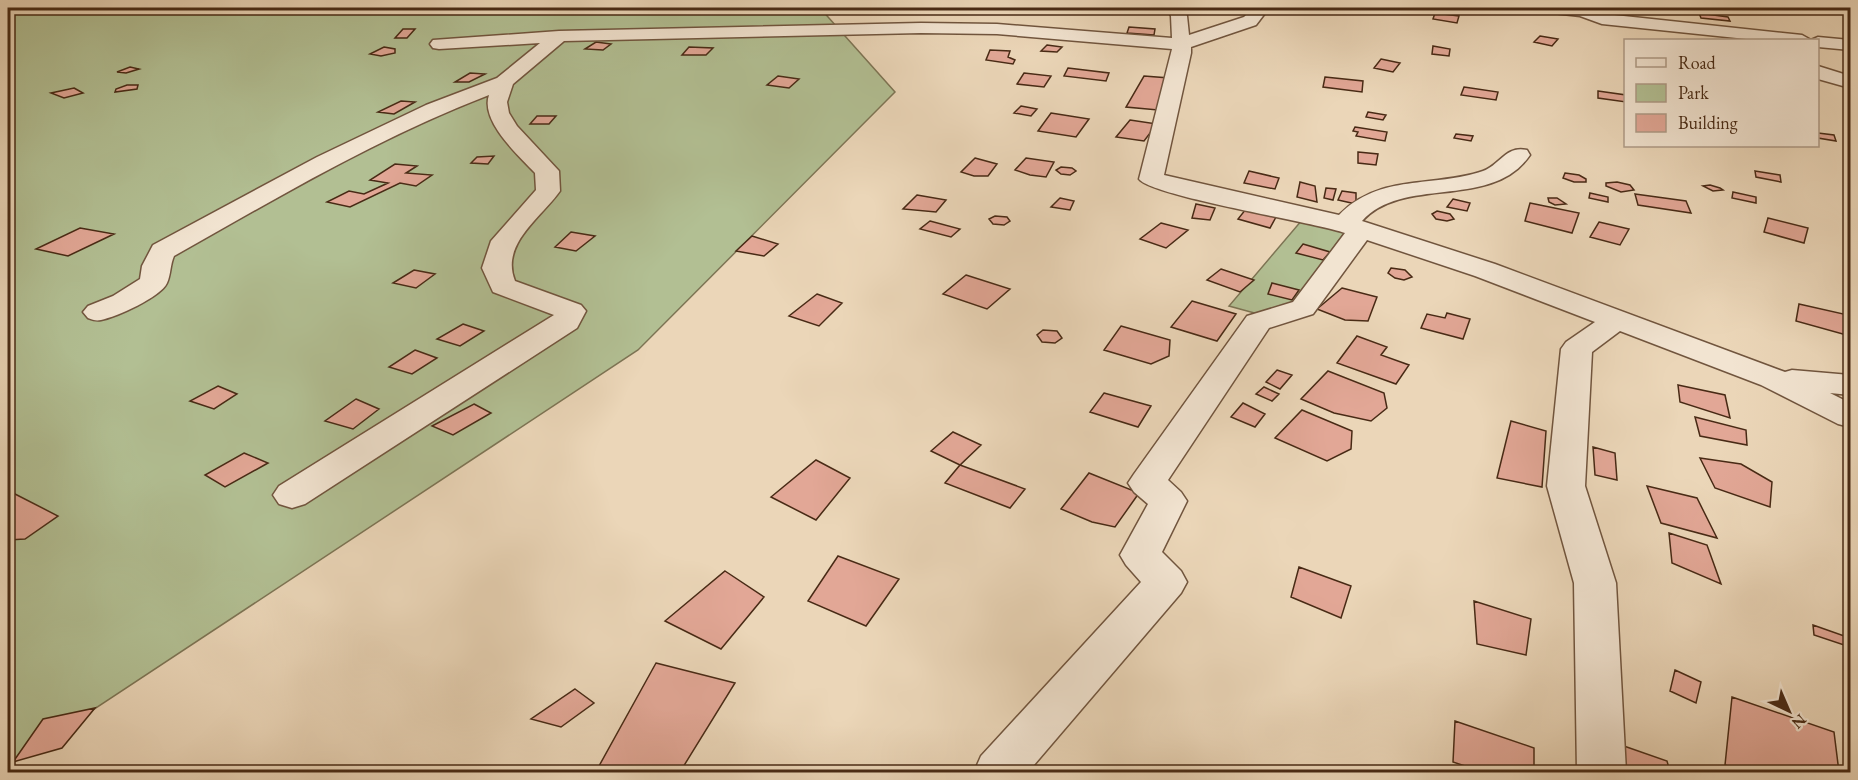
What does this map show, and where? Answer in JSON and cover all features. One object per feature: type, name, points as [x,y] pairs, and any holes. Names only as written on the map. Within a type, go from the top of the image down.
[{"type":"street","points":[[1175,8],[1179,16],[1182,53],[1151,178],[1176,187],[1353,226],[1485,270],[1772,378],[1851,416]]},
{"type":"street","points":[[439,44],[560,36],[943,28],[998,29],[1181,44],[1250,21],[1262,8]]},
{"type":"street","points":[[1550,8],[1583,11],[1602,19],[1769,39]]},
{"type":"street","points":[[98,312],[123,302],[153,283],[156,266],[163,251],[325,162],[433,109],[504,82],[560,36]]},
{"type":"street","points":[[1819,42],[1851,45]]},
{"type":"street","points":[[1819,72],[1851,82]]},
{"type":"street","points":[[292,495],[566,322],[571,311],[504,286],[496,268],[504,241],[548,191],[547,171],[522,146],[503,121],[497,104],[504,82]]},
{"type":"street","points":[[998,772],[1166,582],[1140,555],[1168,501],[1147,483],[1258,322],[1302,308],[1353,226],[1361,207],[1394,193],[1493,176],[1519,155]]},
{"type":"street","points":[[1602,772],[1595,583],[1566,486],[1577,349],[1617,320]]},
{"type":"street","points":[[1772,378],[1851,385]]},
{"type":"green space","points":[[8,8],[820,8],[895,92],[638,350],[8,766]]},
{"type":"green space","points":[[1302,220],[1345,232],[1291,305],[1258,314],[1229,306]]},
{"type":"building","points":[[999,8],[1017,8],[1013,13],[996,12]]},
{"type":"building","points":[[1435,13],[1459,16],[1457,23],[1433,19]]},
{"type":"building","points":[[1699,13],[1728,17],[1730,21],[1701,18]]},
{"type":"building","points":[[1129,27],[1155,29],[1154,35],[1127,33]]},
{"type":"building","points":[[403,29],[415,29],[407,38],[395,38]]},
{"type":"building","points":[[1540,36],[1558,39],[1552,46],[1534,42]]},
{"type":"building","points":[[596,42],[611,44],[603,50],[585,49]]},
{"type":"building","points":[[1047,45],[1062,47],[1057,52],[1041,51]]},
{"type":"building","points":[[1433,46],[1450,49],[1449,56],[1432,54]]},
{"type":"building","points":[[384,47],[395,49],[395,53],[381,56],[370,54]]},
{"type":"building","points":[[689,47],[713,48],[706,55],[682,55]]},
{"type":"building","points":[[990,50],[1010,51],[1008,57],[1015,60],[1013,64],[986,60]]},
{"type":"building","points":[[1381,59],[1400,63],[1393,72],[1374,68]]},
{"type":"building","points":[[130,67],[139,69],[126,73],[117,72]]},
{"type":"building","points":[[1068,68],[1109,73],[1106,81],[1064,76]]},
{"type":"building","points":[[470,73],[485,74],[469,82],[455,82]]},
{"type":"building","points":[[1024,73],[1051,76],[1044,87],[1017,84]]},
{"type":"building","points":[[778,76],[799,79],[789,88],[767,85]]},
{"type":"building","points":[[1144,76],[1169,78],[1158,110],[1126,107]]},
{"type":"building","points":[[1325,77],[1363,81],[1362,92],[1323,87]]},
{"type":"building","points":[[127,85],[138,85],[137,89],[115,92],[116,89]]},
{"type":"building","points":[[1464,87],[1498,92],[1496,100],[1461,95]]},
{"type":"building","points":[[74,88],[83,93],[64,98],[51,93]]},
{"type":"building","points":[[1598,91],[1624,95],[1624,102],[1598,98]]},
{"type":"building","points":[[401,101],[415,102],[394,114],[378,112]]},
{"type":"building","points":[[1021,106],[1037,109],[1031,116],[1014,113]]},
{"type":"building","points":[[1368,112],[1386,115],[1383,120],[1366,117]]},
{"type":"building","points":[[1051,113],[1089,119],[1076,137],[1038,131]]},
{"type":"building","points":[[537,116],[556,116],[549,124],[530,124]]},
{"type":"building","points":[[1130,120],[1157,124],[1144,141],[1116,137]]},
{"type":"building","points":[[1355,127],[1387,132],[1385,141],[1356,136],[1358,132],[1353,131]]},
{"type":"building","points":[[1819,133],[1834,135],[1836,141],[1819,138]]},
{"type":"building","points":[[1456,134],[1473,136],[1471,141],[1454,138]]},
{"type":"building","points":[[1358,152],[1378,154],[1376,165],[1358,163]]},
{"type":"building","points":[[494,156],[488,164],[471,163],[477,157]]},
{"type":"building","points":[[975,158],[997,164],[988,176],[974,176],[961,172]]},
{"type":"building","points":[[1026,158],[1054,162],[1046,177],[1015,170]]},
{"type":"building","points":[[395,164],[417,166],[406,173],[432,175],[416,186],[400,183],[350,207],[327,202],[349,191],[364,194],[388,183],[370,180]]},
{"type":"building","points":[[1061,167],[1072,168],[1076,171],[1070,175],[1061,174],[1056,170]]},
{"type":"building","points":[[1249,171],[1279,178],[1275,189],[1244,183]]},
{"type":"building","points":[[1755,171],[1780,175],[1781,182],[1756,177]]},
{"type":"building","points":[[1565,173],[1579,175],[1586,179],[1586,182],[1574,182],[1563,178]]},
{"type":"building","points":[[1300,182],[1315,186],[1317,202],[1297,197]]},
{"type":"building","points":[[1617,182],[1630,185],[1634,190],[1621,192],[1606,186],[1606,183]]},
{"type":"building","points":[[1710,185],[1723,190],[1713,191],[1703,186]]},
{"type":"building","points":[[1326,188],[1336,189],[1333,200],[1324,198]]},
{"type":"building","points":[[1342,191],[1356,193],[1356,204],[1338,200]]},
{"type":"building","points":[[1733,192],[1756,197],[1756,203],[1732,198]]},
{"type":"building","points":[[1590,193],[1608,197],[1608,202],[1589,198]]},
{"type":"building","points":[[1635,194],[1686,201],[1691,213],[1638,205]]},
{"type":"building","points":[[917,195],[946,200],[936,212],[903,209]]},
{"type":"building","points":[[1060,198],[1074,201],[1070,210],[1051,207]]},
{"type":"building","points":[[1548,198],[1557,198],[1566,204],[1555,205],[1549,202]]},
{"type":"building","points":[[1453,199],[1470,203],[1467,211],[1447,207]]},
{"type":"building","points":[[1530,203],[1579,213],[1572,233],[1525,221]]},
{"type":"building","points":[[1196,204],[1215,208],[1210,220],[1192,218]]},
{"type":"building","points":[[1246,209],[1276,217],[1270,228],[1238,219]]},
{"type":"building","points":[[1437,211],[1450,214],[1454,219],[1447,221],[1436,219],[1432,214]]},
{"type":"building","points":[[995,216],[1007,217],[1010,221],[1004,225],[993,224],[989,219]]},
{"type":"building","points":[[1768,218],[1808,228],[1804,243],[1764,232]]},
{"type":"building","points":[[930,221],[960,229],[951,237],[920,229]]},
{"type":"building","points":[[1599,222],[1629,229],[1620,245],[1590,237]]},
{"type":"building","points":[[1161,223],[1188,230],[1166,248],[1140,239]]},
{"type":"building","points":[[80,228],[114,234],[68,256],[36,249]]},
{"type":"building","points":[[571,232],[595,236],[576,251],[555,247]]},
{"type":"building","points":[[752,236],[778,244],[764,256],[736,251]]},
{"type":"building","points":[[1303,244],[1330,252],[1323,260],[1296,253]]},
{"type":"building","points":[[1391,268],[1405,270],[1412,277],[1404,280],[1395,278],[1388,273]]},
{"type":"building","points":[[1221,269],[1254,280],[1240,292],[1207,280]]},
{"type":"building","points":[[414,270],[435,274],[416,288],[393,283]]},
{"type":"building","points":[[966,275],[1010,289],[987,309],[943,294]]},
{"type":"building","points":[[1272,283],[1299,290],[1292,300],[1268,294]]},
{"type":"building","points":[[1342,288],[1377,297],[1368,321],[1345,320],[1317,309]]},
{"type":"building","points":[[817,294],[842,303],[819,326],[789,316]]},
{"type":"building","points":[[1192,301],[1236,314],[1217,341],[1171,327]]},
{"type":"building","points":[[1799,304],[1848,315],[1850,336],[1796,321]]},
{"type":"building","points":[[1447,313],[1470,319],[1463,339],[1421,328],[1427,314],[1445,318]]},
{"type":"building","points":[[463,324],[484,331],[460,346],[437,339]]},
{"type":"building","points":[[1121,326],[1170,340],[1169,356],[1151,364],[1104,350]]},
{"type":"building","points":[[1043,330],[1057,331],[1062,338],[1055,343],[1042,342],[1037,335]]},
{"type":"building","points":[[1357,336],[1387,347],[1381,355],[1409,365],[1396,384],[1337,363]]},
{"type":"building","points":[[415,350],[437,358],[412,374],[389,367]]},
{"type":"building","points":[[1277,370],[1292,375],[1280,389],[1266,382]]},
{"type":"building","points":[[1328,371],[1384,393],[1387,408],[1371,421],[1334,413],[1301,399]]},
{"type":"building","points":[[1678,385],[1725,395],[1730,418],[1680,402]]},
{"type":"building","points":[[218,386],[237,394],[214,409],[190,401]]},
{"type":"building","points":[[1264,387],[1279,394],[1272,401],[1256,394]]},
{"type":"building","points":[[1104,393],[1151,406],[1138,427],[1090,412]]},
{"type":"building","points":[[356,399],[379,409],[353,429],[325,421]]},
{"type":"building","points":[[1243,403],[1265,414],[1255,427],[1231,417]]},
{"type":"building","points":[[474,404],[491,413],[453,435],[432,426]]},
{"type":"building","points":[[1302,410],[1352,431],[1351,449],[1327,461],[1275,438]]},
{"type":"building","points":[[1695,417],[1746,430],[1747,445],[1700,436]]},
{"type":"building","points":[[1511,421],[1546,431],[1542,487],[1497,478]]},
{"type":"building","points":[[953,432],[981,445],[960,465],[931,451]]},
{"type":"building","points":[[1593,447],[1615,453],[1617,480],[1595,475]]},
{"type":"building","points":[[244,453],[268,463],[225,487],[205,475]]},
{"type":"building","points":[[1700,458],[1741,464],[1772,482],[1770,507],[1715,488]]},
{"type":"building","points":[[816,460],[850,478],[816,520],[771,497]]},
{"type":"building","points":[[960,465],[1025,489],[1010,508],[945,483]]},
{"type":"building","points":[[1089,473],[1139,493],[1115,527],[1092,522],[1061,509]]},
{"type":"building","points":[[1647,486],[1697,498],[1717,538],[1661,523]]},
{"type":"building","points":[[15,494],[58,516],[25,539],[8,540],[8,499]]},
{"type":"building","points":[[1669,533],[1707,545],[1721,584],[1672,563]]},
{"type":"building","points":[[838,556],[899,579],[866,626],[808,601]]},
{"type":"building","points":[[1299,567],[1351,586],[1341,618],[1291,597]]},
{"type":"building","points":[[725,571],[764,597],[721,649],[665,621]]},
{"type":"building","points":[[1474,601],[1531,619],[1526,655],[1477,644]]},
{"type":"building","points":[[1813,625],[1850,638],[1850,647],[1814,635]]},
{"type":"building","points":[[656,663],[735,683],[680,772],[617,772],[599,766]]},
{"type":"building","points":[[1675,670],[1701,682],[1696,703],[1670,691]]},
{"type":"building","points":[[575,689],[594,703],[561,727],[531,719]]},
{"type":"building","points":[[1732,697],[1834,732],[1839,772],[1744,772],[1725,765]]},
{"type":"building","points":[[95,708],[62,748],[13,762],[43,719]]},
{"type":"building","points":[[1455,721],[1534,748],[1534,772],[1483,772],[1453,762]]},
{"type":"building","points":[[1621,745],[1667,761],[1670,772],[1624,772]]}]
